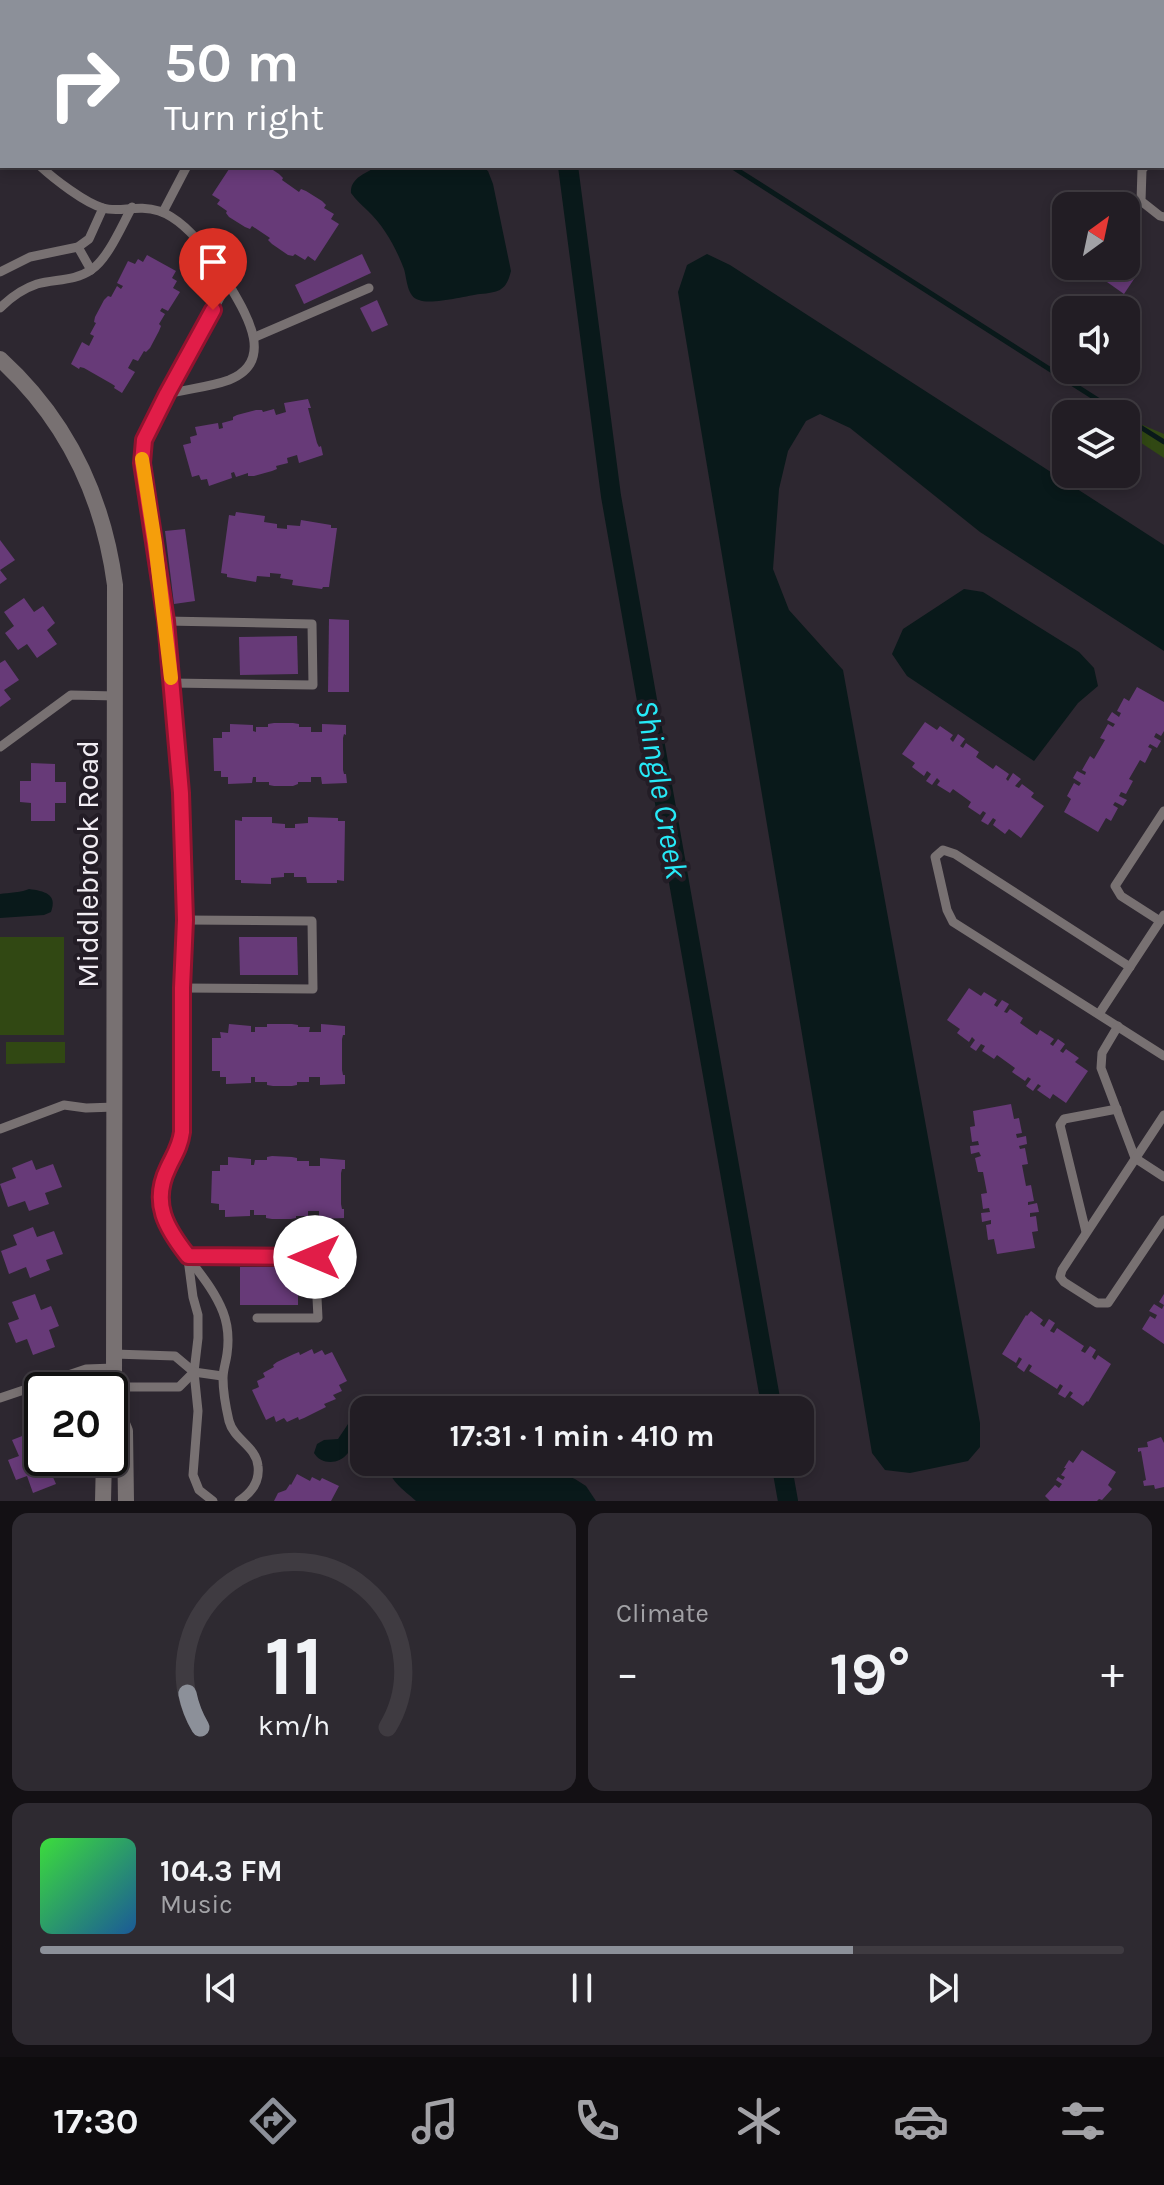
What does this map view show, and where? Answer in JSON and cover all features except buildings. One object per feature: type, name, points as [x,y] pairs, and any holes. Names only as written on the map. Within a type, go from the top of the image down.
[{"type":"street","name":"Middlebrook Road","points":[[0,359],[29,388],[57,424],[89,482],[108,544],[115,585],[114,1372]]},
{"type":"street","points":[[103,1501],[104,1476]]},
{"type":"street","name":"Middlebrook Road","points":[[126,1476],[126,1501]]},
{"type":"lane","points":[[42,168],[67,188],[103,208],[132,207],[163,212],[195,239],[214,261],[243,309],[255,337],[249,365],[229,379],[167,394]]},
{"type":"lane","points":[[163,212],[186,168]]},
{"type":"lane","points":[[1144,168],[1141,201],[1164,217]]},
{"type":"lane","points":[[0,308],[23,290],[37,284],[65,280],[91,270],[100,262],[132,207]]},
{"type":"lane","points":[[0,272],[30,257],[78,247],[89,239],[103,208]]},
{"type":"lane","points":[[78,247],[91,270]]},
{"type":"lane","points":[[228,283],[144,440],[142,463],[166,621],[181,793],[185,920],[181,1145],[163,1177],[159,1195],[167,1227],[212,1290],[224,1313],[228,1331],[222,1376],[231,1429],[248,1445],[259,1466],[253,1488],[239,1501]]},
{"type":"lane","points":[[255,337],[369,288]]},
{"type":"lane","points":[[166,621],[312,624],[313,685],[171,683]]},
{"type":"lane","points":[[0,747],[71,695],[116,696]]},
{"type":"lane","points":[[1099,1014],[1162,918],[1121,896],[1115,886],[1164,811]]},
{"type":"lane","points":[[1130,967],[955,854],[943,850],[937,854],[935,859],[950,919],[1164,1056]]},
{"type":"lane","points":[[182,988],[313,989],[312,921],[185,920]]},
{"type":"lane","points":[[1118,1026],[1100,1061],[1135,1158],[1164,1177]]},
{"type":"lane","points":[[0,1129],[64,1105],[115,1107]]},
{"type":"lane","points":[[1086,1232],[1060,1125],[1064,1119],[1117,1109]]},
{"type":"lane","points":[[1164,1115],[1086,1232],[1060,1277],[1097,1303],[1111,1301],[1164,1220]]},
{"type":"lane","points":[[188,1256],[315,1257],[318,1318],[257,1318]]},
{"type":"lane","points":[[188,1256],[198,1315],[194,1372],[198,1411],[193,1475],[199,1490],[213,1501]]},
{"type":"lane","points":[[0,1398],[114,1361],[175,1356],[194,1372],[222,1376]]},
{"type":"lane","points":[[128,1399],[179,1387],[194,1372]]},
{"type":"green space","points":[[1140,424],[1164,434],[1164,458],[1140,442]]},
{"type":"green space","points":[[0,937],[64,937],[64,1035],[0,1035]]},
{"type":"green space","points":[[6,1042],[65,1042],[65,1063],[6,1064]]},
{"type":"shaded area","points":[[374,168],[484,168],[488,171],[511,271],[504,287],[440,301],[415,298],[389,238],[351,193],[353,183]]},
{"type":"shaded area","points":[[707,254],[730,265],[1052,473],[1052,488],[1076,488],[1164,545],[1164,651],[980,532],[850,428],[820,414],[806,421],[788,451],[779,489],[773,569],[789,610],[843,670],[980,1423],[980,1447],[968,1461],[910,1473],[885,1470],[872,1453],[678,292],[687,265]]},
{"type":"shaded area","points":[[964,589],[983,592],[1079,652],[1094,668],[1098,686],[1078,703],[1034,761],[907,676],[892,654],[903,629]]},
{"type":"shaded area","points":[[29,889],[51,897],[51,912],[0,918],[0,894]]},
{"type":"shaded area","points":[[350,1421],[350,1450],[344,1457],[325,1461],[314,1453],[317,1444],[338,1439]]},
{"type":"shaded area","points":[[392,1476],[568,1476],[586,1486],[596,1501],[416,1501]]},
{"type":"waterway","name":"Shingle Creek","points":[[568,168],[611,496],[770,1396]]},
{"type":"waterway","points":[[734,168],[1098,400]]},
{"type":"waterway","points":[[1140,427],[1164,442]]},
{"type":"waterway","name":"Shingle Creek","points":[[784,1476],[788,1501]]},
{"type":"slow traffic","points":[[142,459],[166,621],[171,678]]},
{"type":"route","points":[[213,310],[167,394],[142,449],[166,621],[181,793],[185,920],[181,1145],[163,1177],[159,1195],[167,1227],[188,1256],[315,1257]]}]
